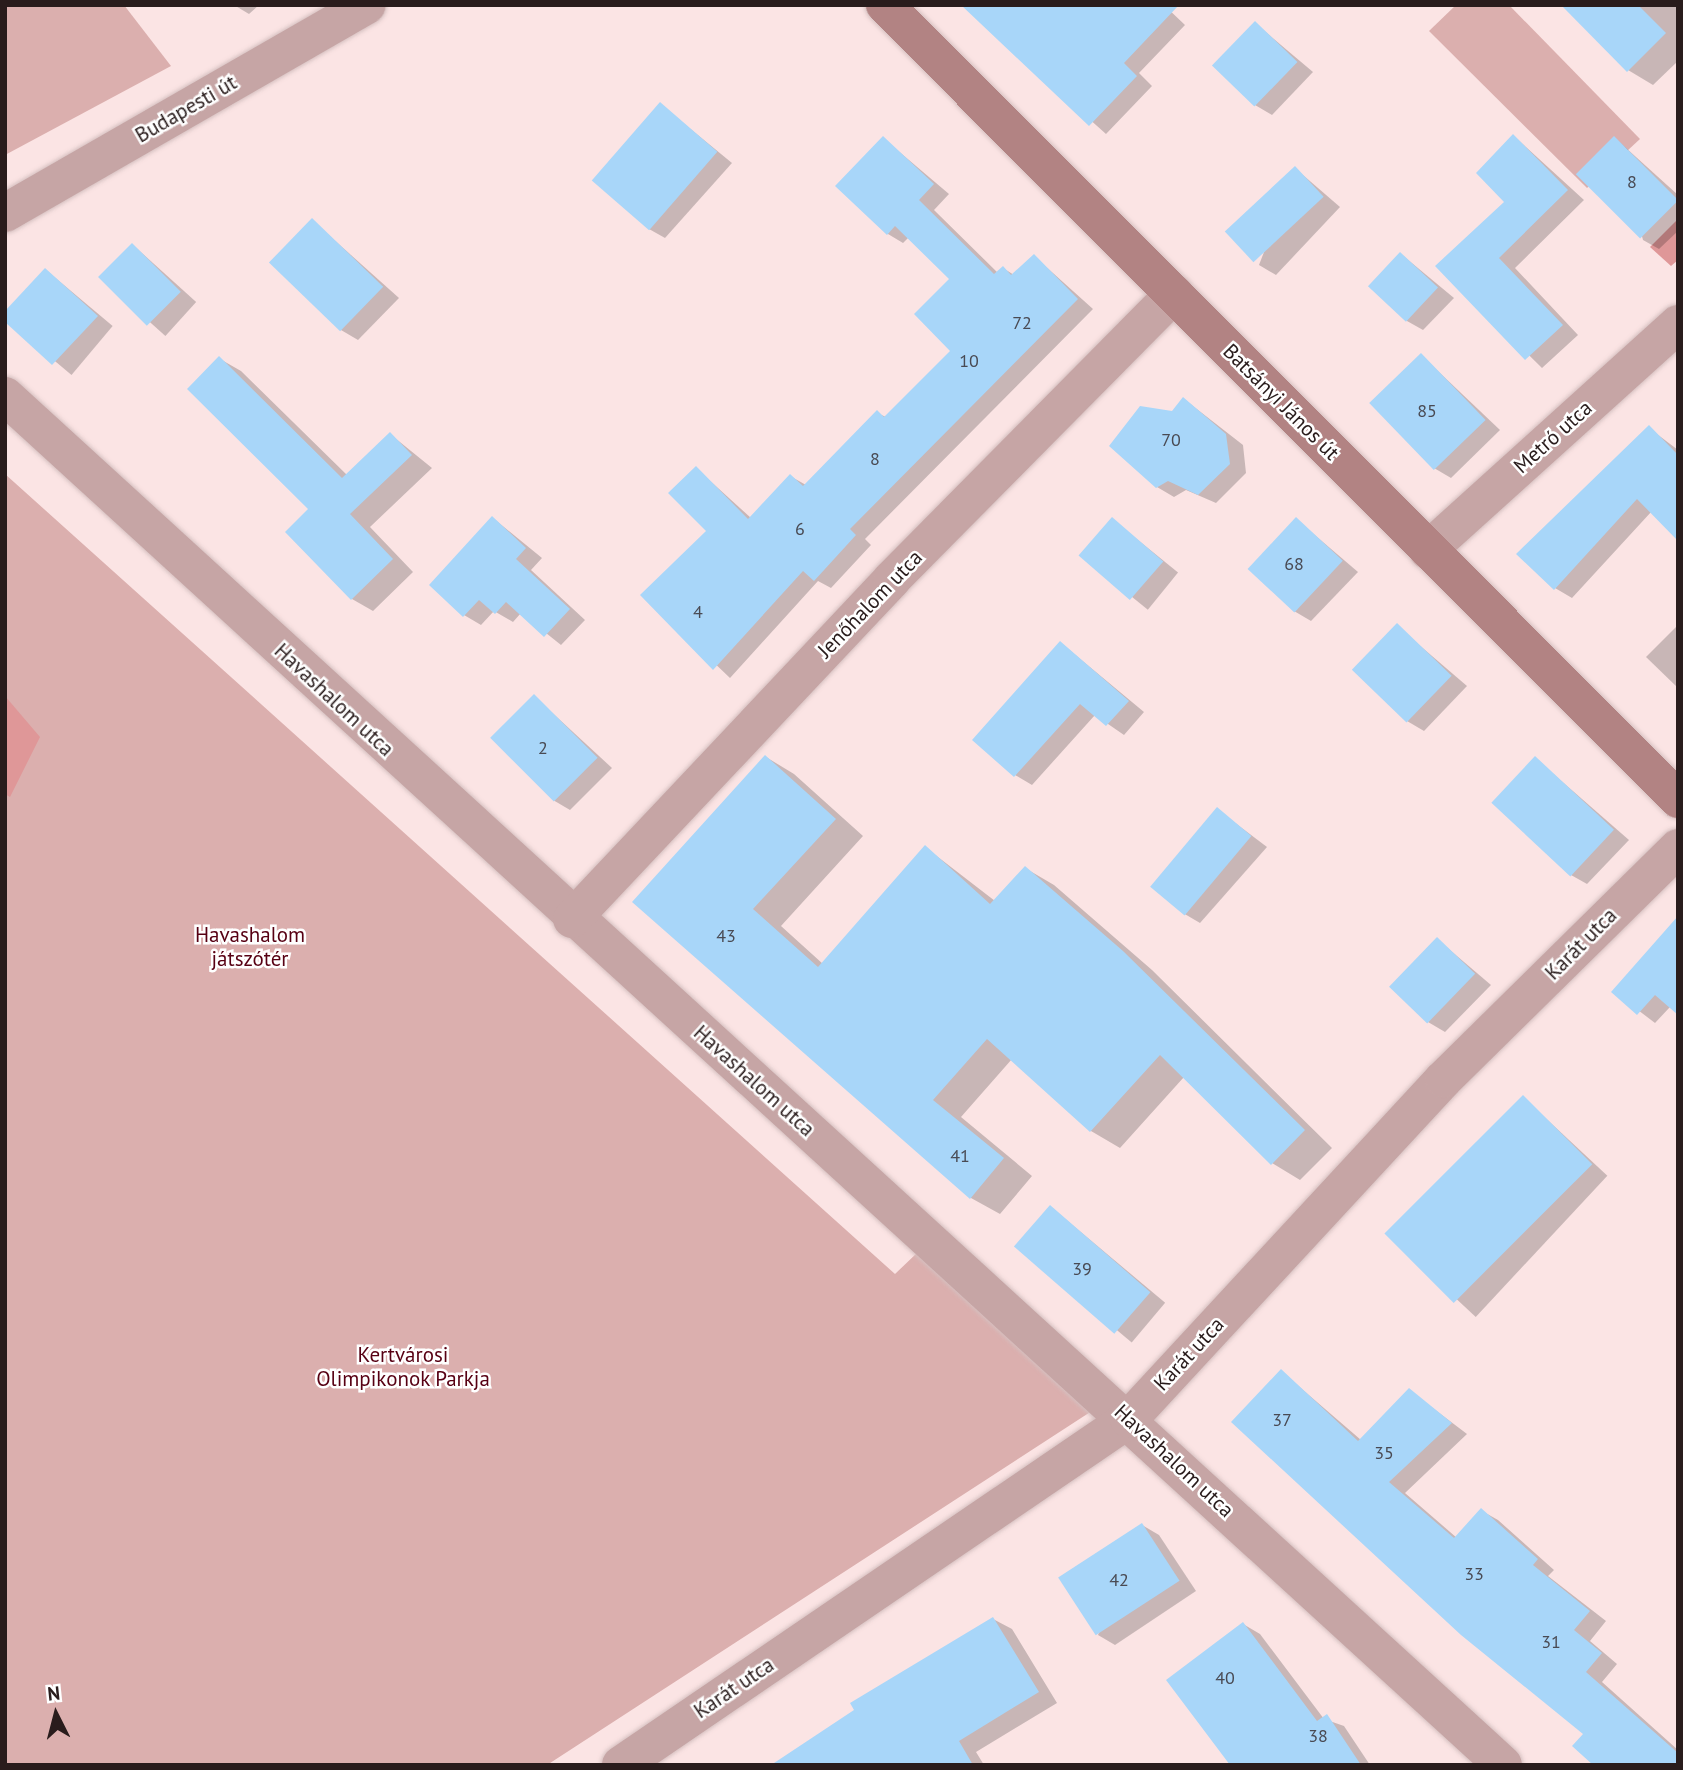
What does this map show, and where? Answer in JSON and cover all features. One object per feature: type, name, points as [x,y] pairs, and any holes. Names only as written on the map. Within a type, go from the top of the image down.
[{"type":"street","name":"Budapesti út","points":[[5,213],[366,5]]},
{"type":"street","name":"Batsányi János út","points":[[884,5],[1678,799]]},
{"type":"street","name":"Jenőhalom utca","points":[[572,919],[892,579],[1174,295]]},
{"type":"street","name":"Metró utca","points":[[1428,550],[1678,324]]},
{"type":"street","name":"Havashalom utca","points":[[5,396],[572,919],[1129,1419],[1503,1765]]},
{"type":"street","name":"Karát utca","points":[[621,1765],[1129,1419],[1444,1079],[1678,848]]},
{"type":"green space","points":[[5,5],[124,5],[171,66],[5,155]]},
{"type":"green space","points":[[1456,5],[1509,5],[1640,139],[1587,188],[1429,31]]},
{"type":"green space","name":"Kertvárosi Olimpikonok Parkja","points":[[5,474],[895,1274],[918,1252],[1098,1407],[547,1765],[5,1765]]},
{"type":"shaded area","points":[[1678,219],[1678,260],[1671,266],[1650,247]]},
{"type":"shaded area","points":[[5,696],[40,737],[10,797],[5,794]]},
{"type":"building","points":[[961,5],[1179,5],[1124,63],[1137,76],[1089,126]]},
{"type":"building","points":[[1561,5],[1638,5],[1666,33],[1627,72]]},
{"type":"building","points":[[1255,21],[1297,62],[1254,107],[1212,66]]},
{"type":"building","points":[[660,102],[717,152],[649,230],[592,180]]},
{"type":"building","points":[[1513,134],[1568,190],[1499,258],[1563,325],[1525,360],[1435,266],[1504,202],[1476,173]]},
{"type":"building","points":[[883,136],[934,184],[919,200],[994,274],[1003,266],[1011,275],[1034,254],[1078,299],[850,529],[856,535],[814,581],[803,571],[713,670],[640,595],[706,531],[668,493],[696,466],[748,519],[790,474],[803,486],[877,410],[884,417],[950,351],[914,314],[949,279],[895,226],[887,235],[835,186]]},
{"type":"building","points":[[1614,136],[1678,200],[1640,239],[1576,174]]},
{"type":"building","points":[[1295,166],[1324,197],[1253,262],[1225,231]]},
{"type":"building","points":[[312,218],[383,287],[340,331],[269,263]]},
{"type":"building","points":[[132,243],[181,292],[147,326],[98,277]]},
{"type":"building","points":[[1400,252],[1438,287],[1406,322],[1368,286]]},
{"type":"building","points":[[45,268],[98,316],[52,365],[5,322],[5,311]]},
{"type":"building","points":[[1421,353],[1486,420],[1434,470],[1369,403]]},
{"type":"building","points":[[219,356],[342,478],[390,432],[412,455],[350,514],[393,559],[351,600],[285,532],[308,509],[187,389]]},
{"type":"building","points":[[1183,397],[1226,434],[1230,464],[1198,495],[1168,481],[1156,488],[1109,446],[1140,406],[1172,411]]},
{"type":"building","points":[[1649,425],[1678,455],[1678,541],[1637,499],[1554,590],[1516,554]]},
{"type":"building","points":[[492,516],[526,548],[516,559],[570,609],[544,637],[506,602],[495,614],[479,600],[463,617],[429,585]]},
{"type":"building","points":[[1112,517],[1163,562],[1130,600],[1079,555]]},
{"type":"building","points":[[1296,517],[1343,561],[1294,613],[1248,569]]},
{"type":"building","points":[[1397,623],[1452,676],[1407,723],[1352,670]]},
{"type":"building","points":[[1060,641],[1129,701],[1106,726],[1080,704],[1014,777],[972,740]]},
{"type":"building","points":[[534,694],[598,758],[554,801],[490,738]]},
{"type":"building","points":[[765,755],[836,819],[753,909],[818,967],[925,845],[990,904],[1025,866],[1123,951],[1305,1130],[1271,1165],[1160,1055],[1090,1132],[987,1039],[933,1100],[1004,1158],[970,1199],[632,902]]},
{"type":"building","points":[[1535,756],[1614,830],[1570,876],[1491,803]]},
{"type":"building","points":[[1217,807],[1251,836],[1185,916],[1150,887]]},
{"type":"building","points":[[1678,916],[1678,1015],[1655,995],[1637,1015],[1611,992]]},
{"type":"building","points":[[1437,937],[1475,974],[1427,1023],[1389,987]]},
{"type":"building","points":[[1523,1095],[1592,1164],[1454,1303],[1384,1234]]},
{"type":"building","points":[[1050,1205],[1150,1292],[1114,1334],[1014,1247]]},
{"type":"building","points":[[1281,1369],[1358,1441],[1409,1388],[1452,1423],[1389,1482],[1454,1538],[1481,1508],[1538,1559],[1533,1565],[1590,1611],[1574,1630],[1602,1653],[1586,1672],[1678,1753],[1678,1765],[1593,1765],[1572,1746],[1583,1734],[1461,1635],[1231,1422]]},
{"type":"building","points":[[1142,1523],[1180,1581],[1096,1635],[1058,1577]]},
{"type":"building","points":[[993,1617],[1039,1692],[959,1741],[973,1765],[771,1765],[854,1710],[850,1703]]},
{"type":"building","points":[[1243,1622],[1317,1721],[1327,1714],[1361,1765],[1230,1765],[1166,1680]]},
{"type":"park label","name":"Havashalom játszótér","points":[[250,947]]}]
